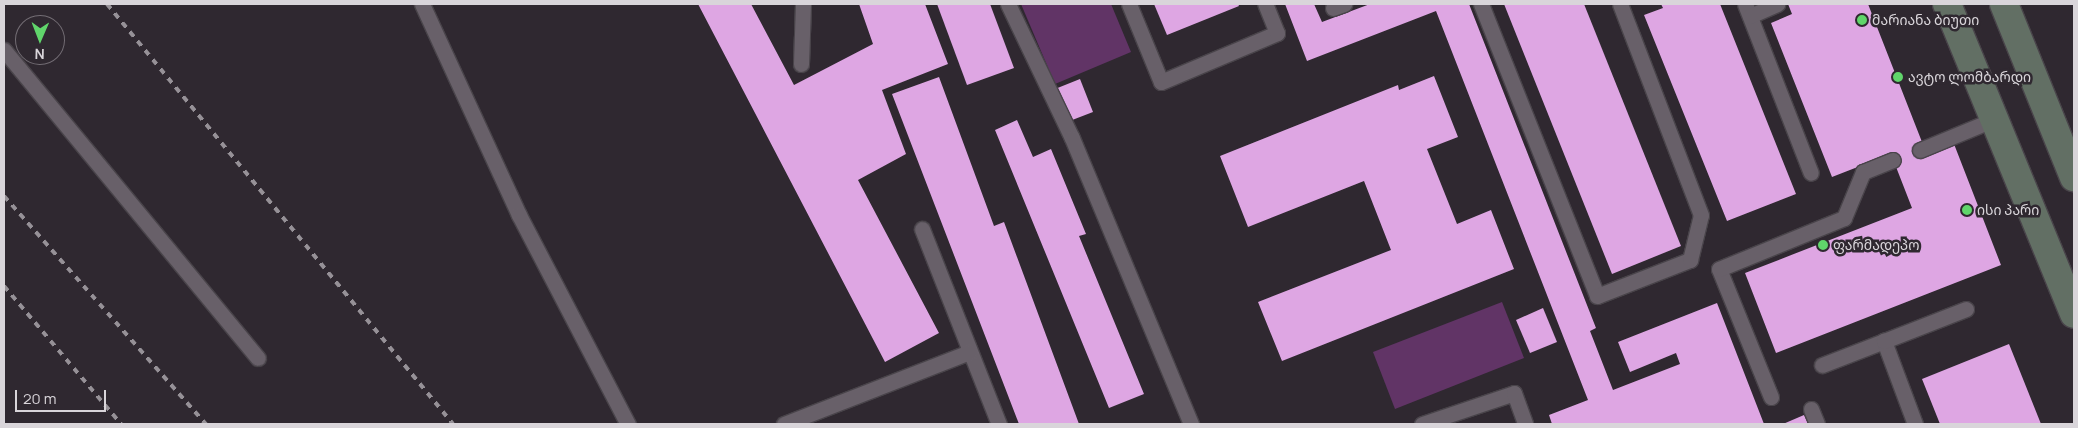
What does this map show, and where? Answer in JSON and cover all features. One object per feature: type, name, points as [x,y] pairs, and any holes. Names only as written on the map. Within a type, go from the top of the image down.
[{"type":"main road","points":[[1947,4],[2074,314]]},
{"type":"main road","points":[[2004,4],[2074,177]]},
{"type":"lane","points":[[422,4],[519,215],[628,424]]},
{"type":"lane","points":[[801,64],[804,4]]},
{"type":"lane","points":[[1008,4],[1072,138],[1191,424]]},
{"type":"lane","points":[[1129,4],[1161,82],[1277,33],[1265,4]]},
{"type":"lane","points":[[1481,4],[1597,296],[1690,260],[1701,215],[1620,4]]},
{"type":"lane","points":[[1777,4],[1748,10],[1811,173]]},
{"type":"lane","points":[[4,50],[258,358]]},
{"type":"lane","points":[[1920,150],[1994,119]]},
{"type":"lane","points":[[1771,397],[1719,268],[1844,218],[1863,172],[1893,160]]},
{"type":"lane","points":[[922,229],[999,424]]},
{"type":"lane","points":[[1822,365],[1966,309]]},
{"type":"lane","points":[[1884,341],[1915,424]]},
{"type":"lane","points":[[784,424],[970,352]]},
{"type":"lane","points":[[1422,424],[1514,394],[1525,424]]},
{"type":"lane","points":[[1811,409],[1817,424]]},
{"type":"shaded area","points":[[1021,4],[1111,4],[1131,52],[1055,84]]},
{"type":"shaded area","points":[[1502,302],[1524,358],[1395,409],[1373,352]]},
{"type":"building","points":[[698,4],[751,4],[794,85],[873,44],[859,4],[925,4],[948,64],[882,90],[906,154],[858,180],[939,333],[885,362]]},
{"type":"building","points":[[937,4],[990,4],[1014,68],[967,85]]},
{"type":"building","points":[[1154,4],[1238,4],[1239,6],[1167,35]]},
{"type":"building","points":[[1285,4],[1314,4],[1322,22],[1370,4],[1469,4],[1596,328],[1590,331],[1613,390],[1680,364],[1676,353],[1630,372],[1618,342],[1717,303],[1764,424],[1552,424],[1549,415],[1588,400],[1436,11],[1307,61]]},
{"type":"building","points":[[1504,4],[1584,4],[1681,246],[1612,274]]},
{"type":"building","points":[[1661,4],[1720,4],[1796,194],[1727,221],[1644,15],[1663,8]]},
{"type":"building","points":[[1788,4],[1868,4],[1922,142],[1954,144],[2001,265],[1776,353],[1745,273],[1912,208],[1891,154],[1832,177],[1771,23],[1792,14]]},
{"type":"building","points":[[1434,76],[1458,137],[1427,149],[1457,224],[1491,210],[1514,269],[1282,361],[1258,302],[1391,250],[1364,181],[1248,227],[1220,156],[1398,85],[1399,90]]},
{"type":"building","points":[[939,77],[994,226],[1004,222],[1079,424],[1019,424],[892,94]]},
{"type":"building","points":[[1080,79],[1093,112],[1067,122],[1055,89]]},
{"type":"building","points":[[1017,120],[1033,157],[1051,149],[1086,234],[1079,236],[1144,394],[1109,408],[995,130]]},
{"type":"building","points":[[1543,308],[1557,342],[1530,353],[1516,320]]},
{"type":"building","points":[[2009,344],[2041,424],[1940,424],[1922,379]]},
{"type":"building","points":[[1804,415],[1808,424],[1783,424]]},
{"type":"railway","points":[[107,4],[453,424]]},
{"type":"railway","points":[[4,196],[206,424]]},
{"type":"railway","points":[[4,286],[121,424]]},
{"type":"place","name":"მარიანა ბიუთი","points":[[1862,20]]},
{"type":"place","name":"ავტო ლომბარდი","points":[[1898,77]]},
{"type":"place","name":"ისი პარი","points":[[1967,210]]},
{"type":"place","name":"ფარმადეპო","points":[[1823,245]]}]
